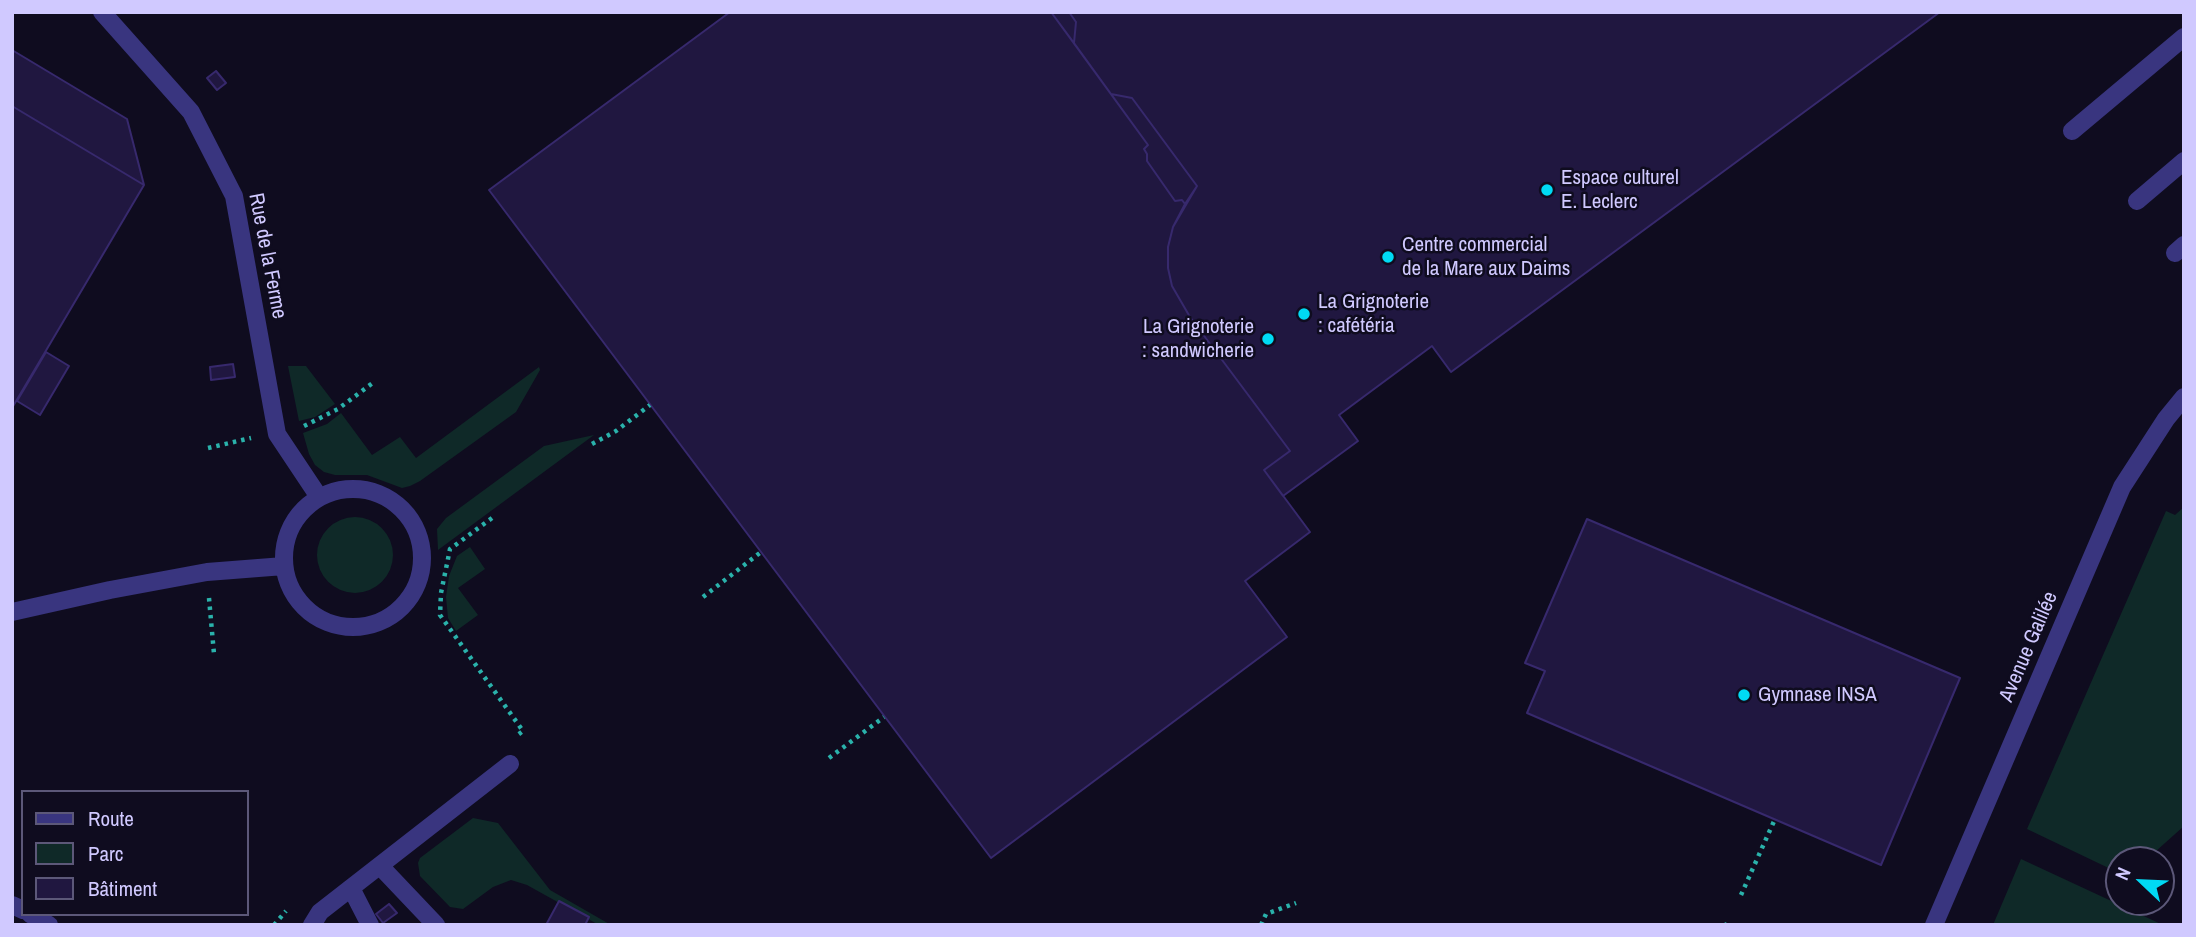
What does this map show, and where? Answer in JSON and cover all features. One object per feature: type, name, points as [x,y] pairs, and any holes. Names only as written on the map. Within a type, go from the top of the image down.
[{"type":"street","name":"Rue de la Ferme","points":[[102,12],[191,112],[234,196],[277,434],[319,497]]},
{"type":"street","points":[[2072,131],[2184,37]]},
{"type":"street","points":[[2137,201],[2184,161]]},
{"type":"street","name":"Avenue Galilée","points":[[1934,925],[2122,487],[2166,419],[2184,397]]},
{"type":"street","points":[[357,488],[376,492],[394,501],[408,514],[418,534],[423,556],[420,578],[410,598],[394,614],[376,624],[356,628],[334,625],[316,617],[300,603],[289,586],[284,566],[284,550],[295,519],[305,507],[319,497],[337,490],[357,488]]},
{"type":"street","points":[[12,612],[207,572],[284,566]]},
{"type":"street","points":[[312,925],[320,912],[510,764]]},
{"type":"street","points":[[380,866],[436,925]]},
{"type":"street","points":[[351,888],[370,925]]},
{"type":"street","points":[[33,916],[49,925]]},
{"type":"path","points":[[592,444],[650,405]]},
{"type":"path","points":[[492,518],[450,549],[441,593],[440,615],[523,731],[507,743]]},
{"type":"path","points":[[703,597],[761,552]]},
{"type":"path","points":[[829,758],[884,717]]},
{"type":"path","points":[[1741,895],[1775,819]]},
{"type":"path","points":[[274,925],[293,903]]},
{"type":"path","points":[[1261,925],[1266,914],[1296,903]]},
{"type":"green space","points":[[288,366],[306,366],[335,404],[315,417],[299,421]]},
{"type":"green space","points":[[539,367],[540,370],[516,412],[410,486],[402,488],[367,475],[335,475],[324,472],[315,465],[309,454],[303,433],[327,424],[341,413],[372,455],[400,437],[416,458]]},
{"type":"green space","points":[[594,435],[438,550],[437,529],[446,518],[544,446]]},
{"type":"green space","points":[[2184,507],[2184,826],[2162,846],[2105,846],[2105,866],[2027,829],[2166,511],[2175,515]]},
{"type":"green space","points":[[355,517],[370,520],[382,528],[390,540],[393,555],[390,570],[382,582],[370,590],[355,593],[340,590],[328,582],[320,570],[317,555],[320,540],[328,528],[340,520]]},
{"type":"green space","points":[[470,547],[485,569],[458,588],[478,615],[456,631],[448,618],[446,597],[449,576],[457,556]]},
{"type":"green space","points":[[473,818],[498,823],[550,890],[611,925],[599,925],[527,885],[511,880],[493,887],[463,909],[450,907],[420,876],[418,863],[420,858]]},
{"type":"green space","points":[[2021,859],[2105,898],[2105,916],[2144,916],[2163,925],[1993,925]]},
{"type":"building","points":[[730,12],[1051,12],[1148,145],[1144,149],[1147,161],[1175,201],[1182,200],[1185,204],[1173,227],[1168,247],[1168,268],[1172,286],[1190,317],[1290,451],[1264,470],[1310,532],[1245,581],[1287,637],[991,858],[489,190]]},
{"type":"building","points":[[1051,12],[1069,12],[1076,22],[1074,43]]},
{"type":"building","name":"Centre commercial de la Mare aux Daims","points":[[1069,12],[1940,12],[1451,372],[1432,346],[1339,415],[1358,441],[1283,496],[1264,470],[1290,451],[1190,317],[1172,286],[1168,268],[1168,247],[1173,227],[1197,186],[1132,98],[1111,94],[1074,43],[1076,22]]},
{"type":"building","points":[[12,50],[127,119],[144,185],[12,106]]},
{"type":"building","points":[[216,71],[226,83],[217,90],[207,78]]},
{"type":"building","points":[[1111,94],[1132,98],[1197,186],[1185,204],[1182,200],[1175,201],[1147,161],[1144,149],[1148,145]]},
{"type":"building","points":[[12,106],[144,185],[12,408]]},
{"type":"building","points":[[46,352],[69,366],[40,415],[17,401]]},
{"type":"building","points":[[233,364],[235,377],[211,380],[210,367]]},
{"type":"building","name":"Gymnase INSA","points":[[1587,519],[1960,678],[1881,865],[1527,713],[1545,671],[1525,663]]},
{"type":"building","points":[[559,901],[589,917],[585,925],[546,925]]},
{"type":"building","points":[[389,904],[397,913],[383,923],[376,914]]},
{"type":"place","name":"Espace culturel E. Leclerc","points":[[1547,190]]},
{"type":"place","name":"Centre commercial de la Mare aux Daims","points":[[1388,257]]},
{"type":"place","name":"La Grignoterie : cafétéria","points":[[1304,314]]},
{"type":"place","name":"La Grignoterie : sandwicherie","points":[[1268,339]]},
{"type":"place","name":"Gymnase INSA","points":[[1744,695]]}]
